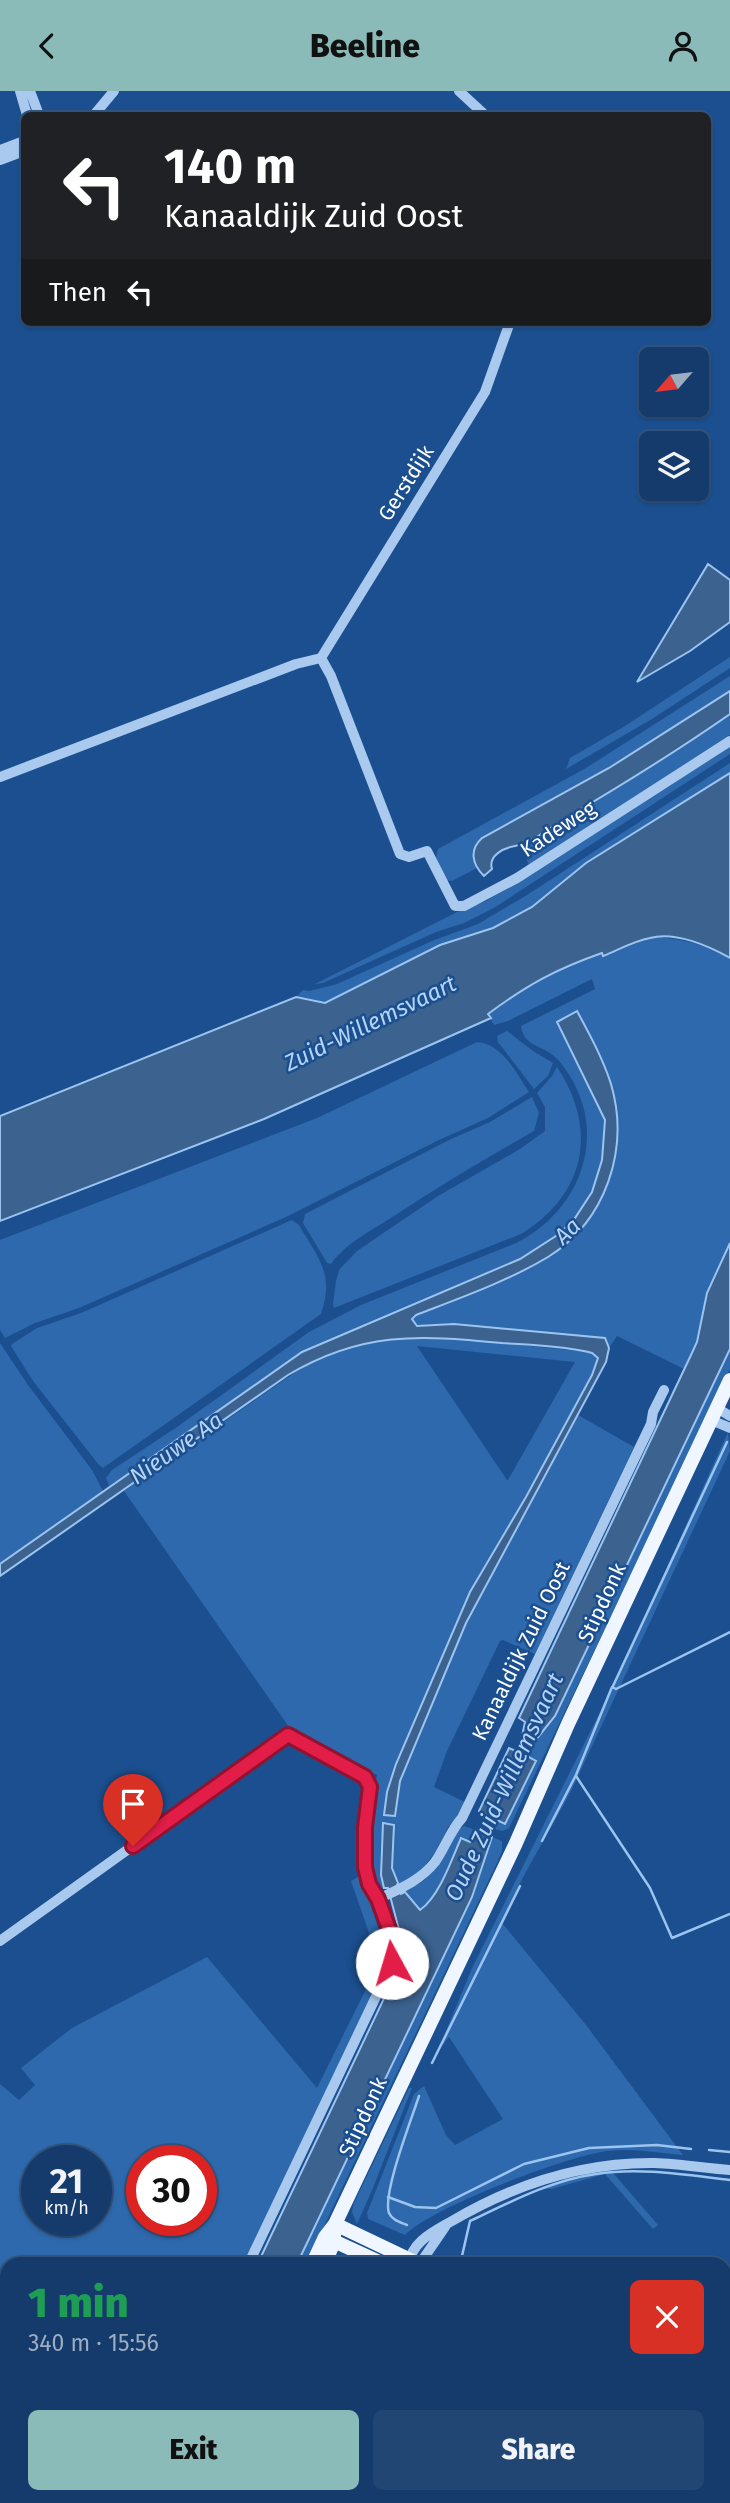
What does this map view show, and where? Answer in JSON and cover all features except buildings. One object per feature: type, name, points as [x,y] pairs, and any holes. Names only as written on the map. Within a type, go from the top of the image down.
[{"type":"main road","name":"Stipdonk","points":[[326,2257],[335,2224],[516,1843],[568,1724],[730,1380]]},
{"type":"main road","points":[[335,2224],[404,2257]]},
{"type":"main road","name":"Stipdonk","points":[[317,2257],[329,2240]]},
{"type":"main road","points":[[329,2240],[368,2257]]},
{"type":"street","points":[[20,91],[26,112]]},
{"type":"street","points":[[30,91],[38,112]]},
{"type":"street","points":[[96,112],[114,91]]},
{"type":"street","points":[[459,91],[482,112]]},
{"type":"street","points":[[89,112],[102,104]]},
{"type":"street","points":[[0,151],[21,142]]},
{"type":"street","points":[[0,160],[21,152]]},
{"type":"street","name":"Gerstdijk","points":[[321,658],[485,392],[509,326]]},
{"type":"street","points":[[0,777],[296,664],[321,658]]},
{"type":"street","name":"Kadeweg","points":[[321,658],[331,676],[400,854],[410,857],[428,851],[455,906],[464,906],[517,879],[730,741]]},
{"type":"street","name":"Kanaaldijk Zuid Oost","points":[[378,1899],[417,1879],[434,1862],[453,1828],[462,1818],[651,1424],[653,1412],[664,1390]]},
{"type":"street","points":[[714,1414],[730,1416]]},
{"type":"street","points":[[714,1414],[730,1428]]},
{"type":"street","points":[[0,1941],[288,1735],[365,1777],[370,1787],[365,1827],[365,1867],[369,1884],[378,1899],[393,1940],[392,1963],[252,2257]]},
{"type":"street","points":[[421,2257],[449,2223],[478,2205],[523,2185],[580,2169],[656,2164],[730,2171]]},
{"type":"shaded area","points":[[730,657],[730,668],[652,719],[566,769],[570,758],[625,726]]},
{"type":"shaded area","points":[[730,676],[730,691],[609,768],[482,838],[475,852],[477,868],[452,881],[446,880],[436,857],[438,849],[586,768]]},
{"type":"shaded area","points":[[730,714],[730,735],[529,865],[520,845],[621,786]]},
{"type":"shaded area","points":[[730,745],[730,754],[494,908],[323,983],[315,984],[463,909],[486,901]]},
{"type":"shaded area","points":[[730,763],[730,773],[586,863],[532,907],[493,928],[440,945],[325,1003],[296,997],[303,990],[337,984],[432,941],[478,924]]},
{"type":"shaded area","points":[[652,937],[692,943],[730,958],[730,1243],[707,1293],[697,1342],[684,1369],[617,1336],[609,1348],[605,1338],[454,1324],[422,1326],[413,1323],[412,1319],[416,1315],[467,1296],[548,1257],[568,1242],[585,1224],[598,1204],[615,1158],[616,1109],[604,1065],[577,1012],[558,1022],[605,1119],[602,1160],[592,1192],[575,1219],[545,1245],[520,1259],[302,1352],[109,1486],[106,1478],[112,1470],[309,1332],[361,1305],[516,1243],[538,1229],[557,1212],[571,1192],[581,1170],[586,1146],[586,1122],[580,1097],[560,1062],[549,1052],[529,1042],[521,1026],[595,989],[592,979],[508,1021],[494,1025],[488,1015],[529,986],[556,972],[585,959],[602,953],[604,956]]},
{"type":"shaded area","points":[[507,1031],[553,1063],[548,1076],[534,1089],[498,1042],[497,1036]]},
{"type":"shaded area","points":[[477,1042],[494,1048],[501,1054],[514,1068],[529,1092],[488,1118],[286,1217],[5,1338],[0,1330],[0,1240],[317,1118]]},
{"type":"shaded area","points":[[557,1067],[578,1114],[581,1137],[579,1159],[572,1181],[560,1200],[543,1218],[521,1234],[334,1308],[339,1270],[357,1251],[438,1196],[520,1149],[545,1131],[545,1107],[537,1093]]},
{"type":"shaded area","points":[[532,1097],[539,1113],[534,1131],[366,1233],[343,1250],[331,1264],[327,1263],[303,1223],[305,1214],[451,1139],[490,1122]]},
{"type":"shaded area","points":[[292,1220],[299,1225],[322,1267],[326,1288],[321,1314],[103,1468],[99,1465],[33,1381],[12,1344],[37,1328],[81,1313]]},
{"type":"shaded area","points":[[406,1338],[453,1338],[588,1352],[598,1358],[598,1362],[526,1497],[470,1592],[396,1764],[387,1792],[384,1815],[395,1816],[400,1782],[466,1623],[578,1415],[634,1447],[535,1654],[500,1641],[447,1751],[434,1787],[465,1802],[436,1851],[419,1873],[397,1885],[392,1868],[394,1826],[383,1824],[380,1856],[382,1889],[375,1880],[369,1851],[377,1775],[296,1737],[124,1491],[310,1362],[364,1344]],"holes":[[[417,1346],[575,1362],[507,1480]]]},
{"type":"shaded area","points":[[0,1343],[92,1470],[103,1491],[0,1564]]},
{"type":"shaded area","points":[[730,1349],[730,1369],[509,1828],[503,1831],[493,1829],[497,1820],[505,1824],[534,1741],[555,1716]]},
{"type":"shaded area","points":[[728,1432],[730,1451],[571,1791],[502,1923],[586,2025],[683,2155],[617,2150],[563,2162],[470,2198],[419,2224],[405,2235],[368,2219],[367,2213],[414,2094],[424,2086],[446,2135],[455,2145],[503,2119],[449,2037],[442,2046],[443,2038],[473,1966],[617,1678]]},
{"type":"shaded area","points":[[464,1826],[479,1831],[470,1842],[461,1838],[439,1887],[427,1904],[420,1910],[417,1909],[405,1892],[432,1873],[456,1834]]},
{"type":"shaded area","points":[[492,1837],[502,1841],[502,1851],[497,1863],[309,2257],[301,2257],[472,1897]]},
{"type":"shaded area","points":[[361,1875],[385,1949],[384,1972],[249,2257],[0,2257],[0,2084],[19,2100],[35,2085],[21,2068],[72,2028],[207,1957],[317,2088],[373,1975],[375,1950],[351,1881]]},
{"type":"shaded area","points":[[409,2088],[412,2088],[357,2224],[352,2212],[354,2203]]},
{"type":"shaded area","points":[[608,2167],[658,2225],[653,2229],[605,2174],[551,2189],[540,2187]]},
{"type":"water","points":[[708,564],[730,580],[730,622],[690,651],[637,682]]},
{"type":"water","points":[[730,691],[730,714],[649,768],[528,842],[501,851],[492,860],[492,869],[484,876],[480,871],[474,852],[482,838],[609,768]]},
{"type":"water","name":"Zuid-Willemsvaart","points":[[730,773],[730,958],[702,945],[670,936],[644,939],[603,956],[602,953],[570,965],[529,986],[488,1014],[491,1018],[264,1119],[0,1221],[0,1116],[296,997],[325,1003],[440,945],[493,928],[532,907],[586,863]]},
{"type":"water","points":[[577,1011],[604,1065],[616,1109],[615,1158],[598,1204],[585,1224],[568,1242],[548,1257],[412,1319],[417,1326],[454,1324],[605,1338],[609,1348],[606,1362],[466,1623],[400,1781],[395,1816],[384,1815],[387,1792],[396,1764],[470,1592],[526,1497],[592,1375],[598,1358],[592,1353],[548,1346],[444,1338],[392,1339],[341,1350],[288,1375],[0,1576],[0,1564],[302,1352],[520,1259],[559,1234],[575,1218],[592,1192],[602,1160],[605,1120],[557,1022]]},
{"type":"water","name":"Oude Zuid-Willemsvaart","points":[[730,1243],[730,1349],[555,1716],[534,1742],[527,1756],[536,1761],[505,1824],[497,1820],[489,1835],[492,1837],[472,1897],[300,2257],[261,2257],[408,1948],[399,1930],[388,1888],[384,1888],[381,1875],[383,1823],[394,1825],[392,1868],[397,1885],[401,1894],[405,1892],[420,1910],[439,1887],[461,1838],[470,1842],[481,1831],[488,1816],[479,1811],[509,1748],[518,1752],[525,1737],[522,1736],[525,1722],[519,1718],[697,1342],[707,1293]]},
{"type":"waterway","points":[[613,1686],[727,1442]]},
{"type":"waterway","points":[[542,1841],[576,1775],[612,1687],[616,1689],[730,1632]]},
{"type":"waterway","points":[[576,1776],[650,1888],[672,1938],[730,1914]]},
{"type":"waterway","points":[[432,2063],[520,1886]]},
{"type":"waterway","points":[[407,2225],[392,2217],[388,2203],[394,2173],[419,2096]]},
{"type":"waterway","points":[[388,2197],[415,2207],[436,2208],[524,2164],[589,2148],[657,2145],[691,2149]]},
{"type":"waterway","points":[[709,2150],[730,2152]]},
{"type":"waterway","points":[[463,2257],[470,2221],[563,2181],[629,2171],[730,2180]]},
{"type":"route","points":[[133,1846],[288,1735],[358,1771],[370,1787],[365,1827],[365,1867],[369,1884],[378,1899],[393,1940],[392,1963]]},
{"type":"water label","name":"Aa","points":[[567,1231]]},
{"type":"water label","name":"Nieuwe Aa","points":[[176,1448]]}]
